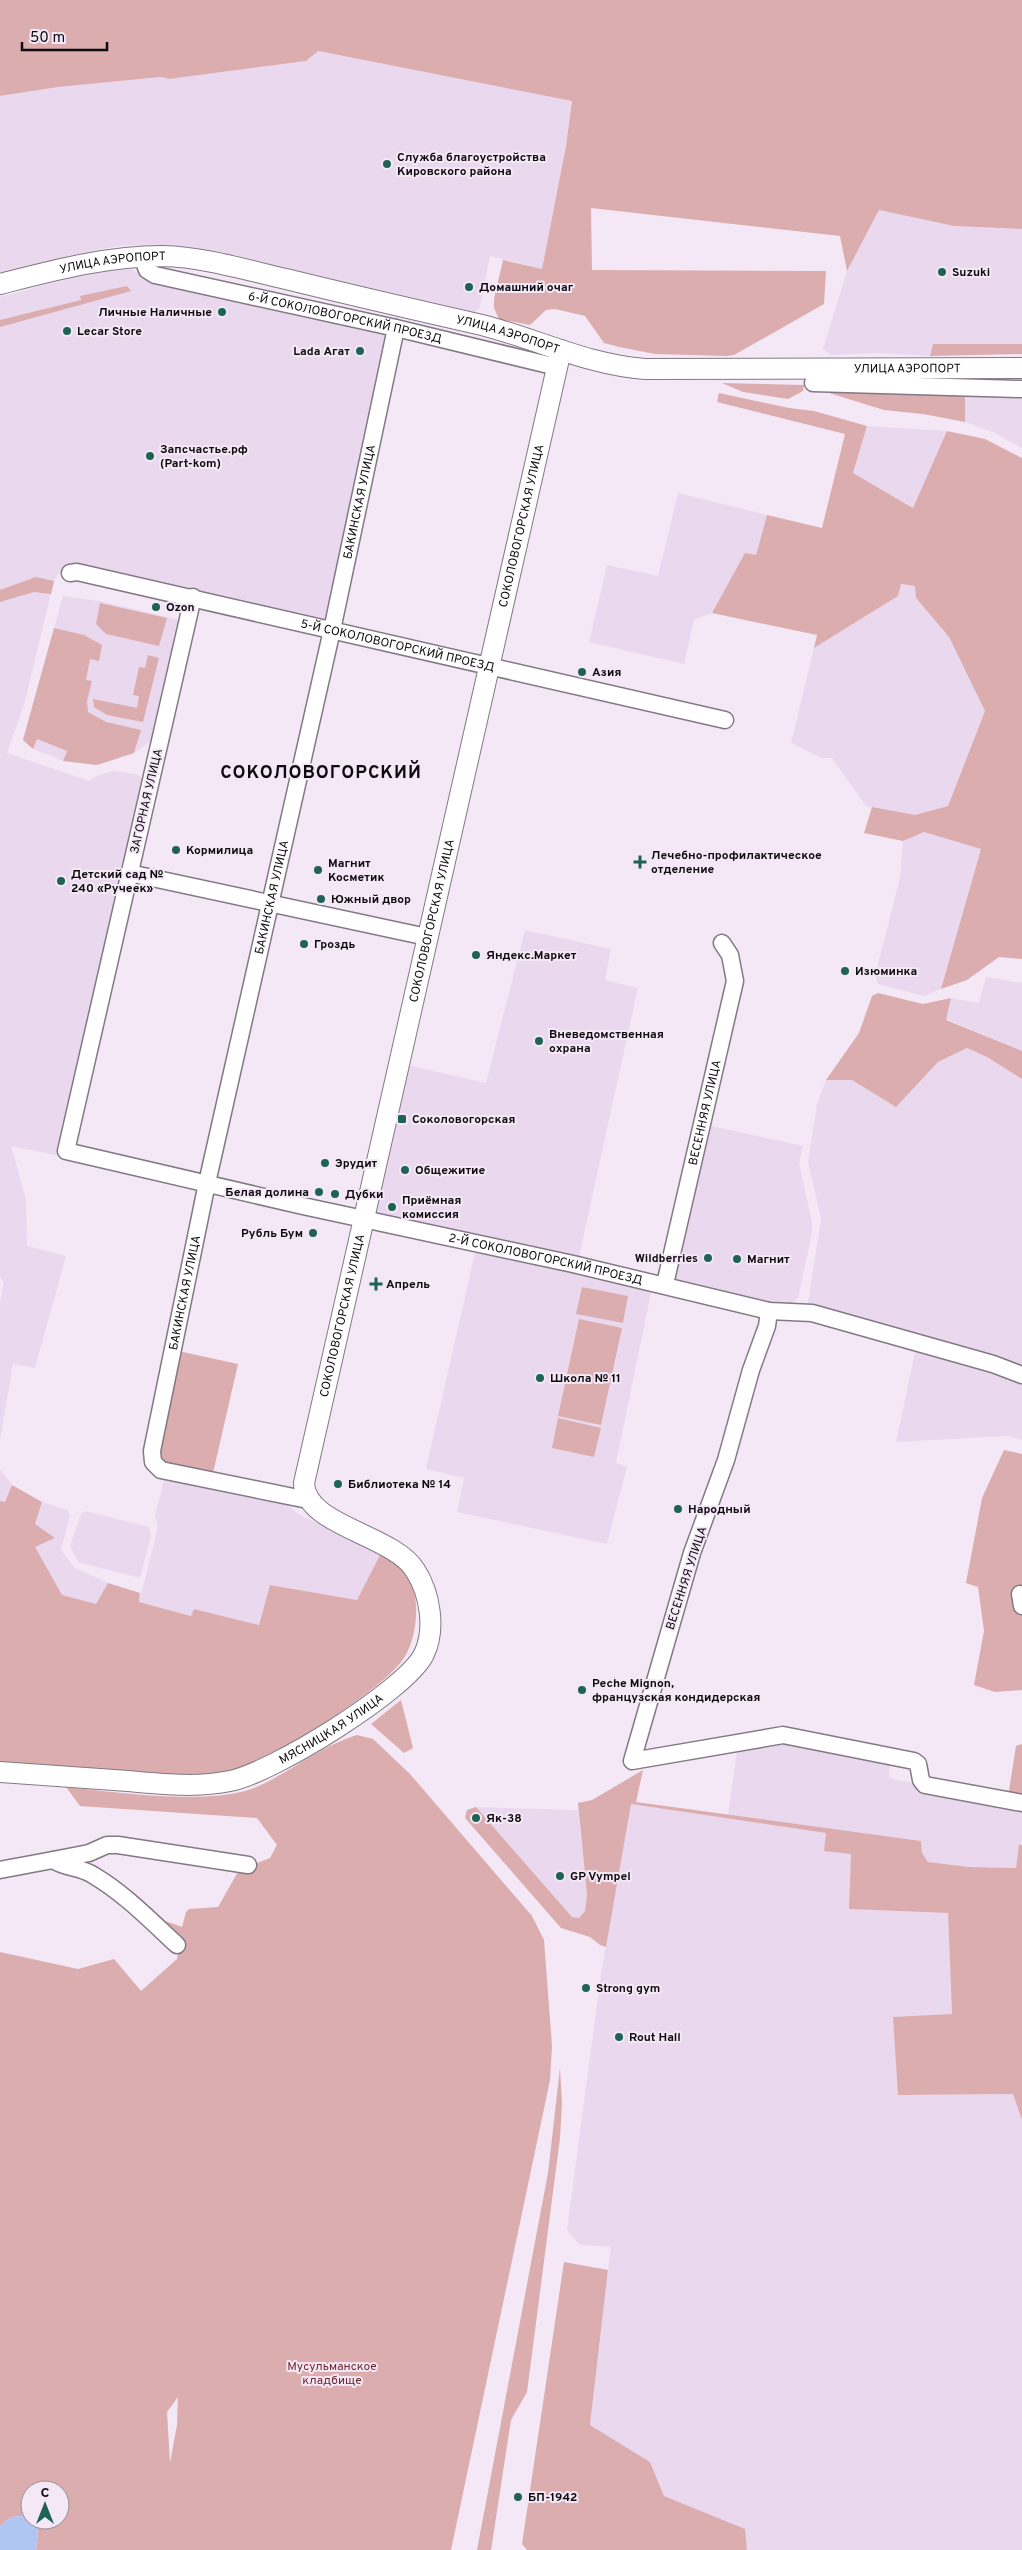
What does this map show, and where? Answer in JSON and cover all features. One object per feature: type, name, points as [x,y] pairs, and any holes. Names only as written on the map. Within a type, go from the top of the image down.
[{"type":"main road","name":"УЛИЦА АЭРОПОРТ","points":[[0,284],[113,258],[194,259],[491,327],[559,359],[645,369],[1022,368]]},
{"type":"main road","name":"СОКОЛОВОГОРСКАЯ УЛИЦА","points":[[306,1496],[304,1483],[559,359]]},
{"type":"main road","name":"МЯСНИЦКАЯ УЛИЦА","points":[[0,1772],[183,1784],[231,1781],[279,1763],[366,1707],[410,1671],[424,1653],[429,1631],[428,1601],[415,1570],[399,1552],[325,1515],[306,1496]]},
{"type":"street","name":"6-Й СОКОЛОВОГОРСКИЙ ПРОЕЗД","points":[[142,257],[147,270],[156,275],[396,328],[559,359]]},
{"type":"street","name":"БАКИНСКАЯ УЛИЦА","points":[[306,1496],[170,1472],[156,1467],[153,1462],[152,1451],[207,1183],[332,630],[396,328]]},
{"type":"street","points":[[813,384],[1022,389]]},
{"type":"street","name":"5-Й СОКОЛОВОГОРСКИЙ ПРОЕЗД","points":[[70,573],[77,572],[193,597],[725,720]]},
{"type":"street","name":"ЗАГОРНАЯ УЛИЦА","points":[[66,1151],[193,597]]},
{"type":"street","points":[[129,873],[427,937]]},
{"type":"street","name":"ВЕСЕННЯЯ УЛИЦА","points":[[664,1284],[735,981],[730,956],[722,943]]},
{"type":"street","name":"2-Й СОКОЛОВОГОРСКИЙ ПРОЕЗД","points":[[66,1151],[364,1219],[664,1284],[769,1311],[812,1314],[993,1364],[1022,1375]]},
{"type":"street","name":"ВЕСЕННЯЯ УЛИЦА","points":[[769,1311],[768,1326],[751,1370],[726,1460],[692,1552],[632,1761],[783,1735],[914,1761],[918,1764],[921,1780],[925,1785],[1022,1803]]},
{"type":"street","points":[[0,1870],[89,1854],[107,1845],[118,1845],[248,1865]]},
{"type":"street","points":[[53,1860],[60,1864],[91,1873],[133,1903],[177,1945]]},
{"type":"shaded area","points":[[317,51],[572,101],[566,146],[542,269],[490,256],[480,307],[475,312],[197,248],[126,245],[101,249],[0,274],[0,96],[58,87],[161,77],[169,79],[306,61]]},
{"type":"shaded area","points":[[879,210],[954,226],[1022,229],[1022,344],[933,344],[930,356],[879,353],[831,355],[823,349],[847,271]]},
{"type":"shaded area","points":[[130,269],[150,278],[379,328],[387,336],[329,613],[325,619],[320,622],[69,565],[63,567],[54,581],[24,705],[7,753],[89,781],[99,775],[114,771],[136,774],[145,780],[56,1155],[11,1146],[26,1200],[27,1246],[66,1256],[35,1368],[13,1364],[0,1441],[0,1304],[4,1283],[0,1277],[0,297],[94,272]]},
{"type":"shaded area","points":[[965,392],[1022,393],[1022,448],[995,433],[965,422]]},
{"type":"shaded area","points":[[867,426],[947,431],[914,508],[853,473]]},
{"type":"shaded area","points":[[678,493],[767,515],[756,555],[745,554],[712,613],[694,620],[684,664],[589,642],[607,565],[658,576]]},
{"type":"shaded area","points":[[901,584],[916,586],[916,598],[949,637],[985,711],[948,806],[915,815],[866,806],[832,758],[821,758],[791,743],[814,648],[898,596]]},
{"type":"shaded area","points":[[63,596],[99,601],[184,621],[156,738],[134,753],[97,765],[63,761],[33,749],[23,740]]},
{"type":"shaded area","points":[[924,832],[981,849],[941,989],[924,996],[878,984],[875,976],[900,878],[903,841]]},
{"type":"shaded area","points":[[525,930],[611,949],[605,980],[638,988],[578,1261],[374,1213],[407,1065],[486,1083]]},
{"type":"shaded area","points":[[986,977],[1022,983],[1022,1051],[946,1019],[951,998],[979,1003]]},
{"type":"shaded area","points":[[967,1048],[987,1057],[1022,1079],[1022,1368],[814,1308],[808,1302],[821,1219],[808,1162],[817,1104],[826,1080],[852,1080],[896,1106],[938,1062]]},
{"type":"shaded area","points":[[707,1125],[803,1146],[799,1163],[812,1222],[812,1233],[798,1298],[791,1305],[776,1304],[673,1282]]},
{"type":"shaded area","name":"Школа № 11","points":[[476,1248],[652,1288],[616,1463],[627,1467],[607,1544],[457,1512],[464,1478],[426,1469]]},
{"type":"shaded area","points":[[915,1352],[990,1370],[1022,1382],[1022,1440],[1008,1436],[896,1442]]},
{"type":"shaded area","points":[[0,1469],[12,1485],[5,1503],[0,1501]]},
{"type":"shaded area","points":[[169,1478],[286,1503],[298,1514],[381,1553],[357,1600],[270,1585],[259,1625],[194,1609],[192,1616],[139,1602],[158,1527],[155,1515],[164,1481]]},
{"type":"shaded area","points":[[42,1502],[68,1510],[70,1515],[61,1550],[75,1568],[108,1583],[96,1604],[62,1595],[34,1547],[54,1538],[35,1524]]},
{"type":"shaded area","points":[[85,1511],[149,1527],[151,1536],[140,1578],[78,1562],[70,1546],[81,1514]]},
{"type":"shaded area","points":[[790,1740],[803,1747],[890,1763],[889,1778],[1022,1808],[1022,1841],[1019,1844],[1016,1868],[969,1867],[927,1862],[922,1853],[921,1841],[728,1815],[737,1751]]},
{"type":"shaded area","points":[[631,1804],[827,1833],[851,1854],[850,1909],[948,1913],[952,2014],[899,2095],[1013,2094],[1022,2120],[1022,2550],[747,2550],[744,2529],[664,2496],[650,2462],[590,2425],[611,2247],[580,2245],[567,2230],[601,1974]]},
{"type":"shaded area","name":"GP Vympel","points":[[476,1807],[578,1810],[587,1895],[585,1911],[579,1918],[572,1917]]},
{"type":"green space","points":[[0,0],[1022,0],[1022,229],[954,226],[879,210],[847,271],[840,236],[591,208],[592,270],[826,271],[824,304],[734,355],[655,354],[619,347],[604,343],[585,316],[555,309],[546,310],[530,325],[499,319],[494,308],[494,299],[503,260],[542,269],[566,146],[572,101],[318,51],[306,61],[169,79],[161,77],[58,87],[0,96]]},
{"type":"green space","points":[[127,286],[131,291],[0,327],[0,320],[81,300],[80,296]]},
{"type":"green space","points":[[933,344],[1022,344],[1022,354],[930,356]]},
{"type":"green space","points":[[722,383],[804,385],[803,391],[788,399],[743,392]]},
{"type":"green space","points":[[827,387],[965,392],[965,422],[923,414],[884,410],[829,393]]},
{"type":"green space","points":[[719,393],[789,408],[814,411],[867,426],[853,473],[913,508],[947,431],[985,439],[1022,458],[1022,959],[999,957],[967,980],[941,989],[981,849],[924,832],[903,841],[864,833],[872,807],[915,815],[948,806],[985,711],[949,637],[916,598],[915,586],[901,584],[898,596],[814,648],[817,635],[712,613],[745,553],[756,555],[767,515],[822,528],[845,434],[717,402]]},
{"type":"green space","points":[[36,577],[54,581],[51,594],[34,592],[0,602],[0,590]]},
{"type":"green space","points":[[100,603],[167,618],[159,646],[106,634],[96,624]]},
{"type":"green space","points":[[54,628],[84,635],[102,645],[99,661],[90,659],[86,680],[92,681],[87,701],[88,712],[106,722],[141,730],[134,753],[97,765],[63,761],[67,751],[37,739],[33,749],[23,740]]},
{"type":"green space","points":[[148,655],[159,658],[143,722],[107,715],[94,707],[93,699],[137,708],[139,696],[133,695],[139,667],[145,668]]},
{"type":"green space","points":[[878,993],[923,1004],[951,998],[946,1020],[1022,1051],[1022,1079],[987,1057],[967,1048],[938,1062],[896,1107],[852,1080],[826,1080],[859,1033],[872,996]]},
{"type":"green space","points":[[582,1287],[628,1296],[623,1323],[576,1314]]},
{"type":"green space","points":[[579,1319],[622,1328],[601,1425],[558,1416]]},
{"type":"green space","points":[[178,1351],[238,1364],[213,1473],[162,1462],[159,1458]]},
{"type":"green space","points":[[558,1418],[601,1428],[594,1457],[552,1448]]},
{"type":"green space","points":[[1004,1450],[1022,1454],[1022,1690],[995,1692],[974,1685],[984,1631],[978,1587],[966,1583],[982,1498]]},
{"type":"green space","points":[[12,1485],[42,1502],[35,1524],[55,1538],[35,1547],[62,1595],[96,1604],[108,1583],[140,1593],[139,1602],[191,1616],[194,1609],[259,1625],[270,1585],[357,1600],[381,1553],[403,1569],[414,1591],[416,1603],[415,1627],[409,1649],[392,1672],[349,1706],[268,1755],[227,1771],[178,1775],[0,1762],[0,1501],[5,1502]]},
{"type":"green space","points":[[401,1700],[413,1748],[404,1753],[371,1724]]},
{"type":"green space","name":"Мусульманское кладбище","points":[[357,1735],[373,1739],[410,1774],[532,1916],[544,1940],[552,2046],[550,2080],[451,2550],[36,2550],[37,2530],[70,2530],[70,2480],[20,2480],[20,2516],[11,2517],[0,2526],[0,1952],[78,1969],[114,1959],[141,1991],[177,1959],[181,1939],[157,1918],[182,1927],[186,1912],[189,1909],[218,1907],[239,1870],[270,1858],[277,1845],[257,1818],[80,1806],[66,1787],[164,1796],[217,1796],[259,1786],[331,1746]],"holes":[[[178,2397],[177,2425],[170,2463],[167,2412]]]},
{"type":"green space","points":[[1022,1744],[1022,1800],[1008,1797],[1016,1746]]},
{"type":"green space","points":[[643,1770],[636,1802],[921,1841],[922,1853],[928,1862],[969,1867],[1016,1868],[1019,1844],[1022,1845],[1022,2120],[1013,2094],[898,2095],[893,2017],[952,2014],[948,1913],[849,1909],[851,1854],[824,1851],[826,1833],[631,1804],[606,1947],[590,1937],[561,1928],[465,1818],[467,1810],[476,1807],[572,1917],[579,1918],[585,1911],[587,1895],[578,1803],[592,1800]]},
{"type":"green space","points":[[560,2068],[562,2103],[560,2138],[527,2392],[511,2420],[491,2550],[477,2550],[548,2173]]},
{"type":"green space","points":[[564,2262],[608,2270],[590,2425],[650,2462],[664,2496],[745,2529],[747,2550],[527,2550],[522,2544]]},
{"type":"water","points":[[20,2516],[20,2530],[37,2530],[36,2550],[0,2550],[0,2526],[11,2517]]},
{"type":"place","name":"Служба благоустройства Кировского района","points":[[387,164]]},
{"type":"place","name":"Suzuki","points":[[942,272]]},
{"type":"place","name":"Домашний очаг","points":[[469,287]]},
{"type":"place","name":"Личные Наличные","points":[[222,312]]},
{"type":"place","name":"Lecar Store","points":[[67,331]]},
{"type":"place","name":"Lada Агат","points":[[360,351]]},
{"type":"place","name":"Запсчастье.рф (Part-kom)","points":[[150,456]]},
{"type":"place","name":"Ozon","points":[[156,607]]},
{"type":"place","name":"Азия","points":[[582,672]]},
{"type":"place","name":"Кормилица","points":[[176,850]]},
{"type":"place","name":"Лечебно-профилактическое отделение","points":[[640,862]]},
{"type":"place","name":"Магнит Косметик","points":[[318,870]]},
{"type":"place","name":"Детский сад № 240 «Ручеек»","points":[[61,881]]},
{"type":"place","name":"Южный двор","points":[[321,899]]},
{"type":"place","name":"Гроздь","points":[[304,944]]},
{"type":"place","name":"Яндекс.Маркет","points":[[476,955]]},
{"type":"place","name":"Изюминка","points":[[845,971]]},
{"type":"place","name":"Вневедомственная охрана","points":[[539,1041]]},
{"type":"place","name":"Соколовогорская","points":[[402,1119]]},
{"type":"place","name":"Эрудит","points":[[325,1163]]},
{"type":"place","name":"Общежитие","points":[[405,1170]]},
{"type":"place","name":"Белая долина","points":[[319,1192]]},
{"type":"place","name":"Дубки","points":[[335,1194]]},
{"type":"place","name":"Приёмная комиссия","points":[[392,1207]]},
{"type":"place","name":"Рубль Бум","points":[[313,1233]]},
{"type":"place","name":"Wildberries","points":[[708,1258]]},
{"type":"place","name":"Магнит","points":[[737,1259]]},
{"type":"place","name":"Апрель","points":[[376,1284]]},
{"type":"place","name":"Школа № 11","points":[[540,1378]]},
{"type":"place","name":"Библиотека № 14","points":[[338,1484]]},
{"type":"place","name":"Народный","points":[[678,1509]]},
{"type":"place","name":"Peche Mignon, французская кондидерская","points":[[582,1690]]},
{"type":"place","name":"Як-38","points":[[476,1818]]},
{"type":"place","name":"GP Vympel","points":[[560,1876]]},
{"type":"place","name":"Strong gym","points":[[586,1988]]},
{"type":"place","name":"Rout Hall","points":[[619,2037]]},
{"type":"place","name":"БП-1942","points":[[518,2497]]},
{"type":"district","name":"СОКОЛОВОГОРСКИЙ","points":[[321,772]]}]
